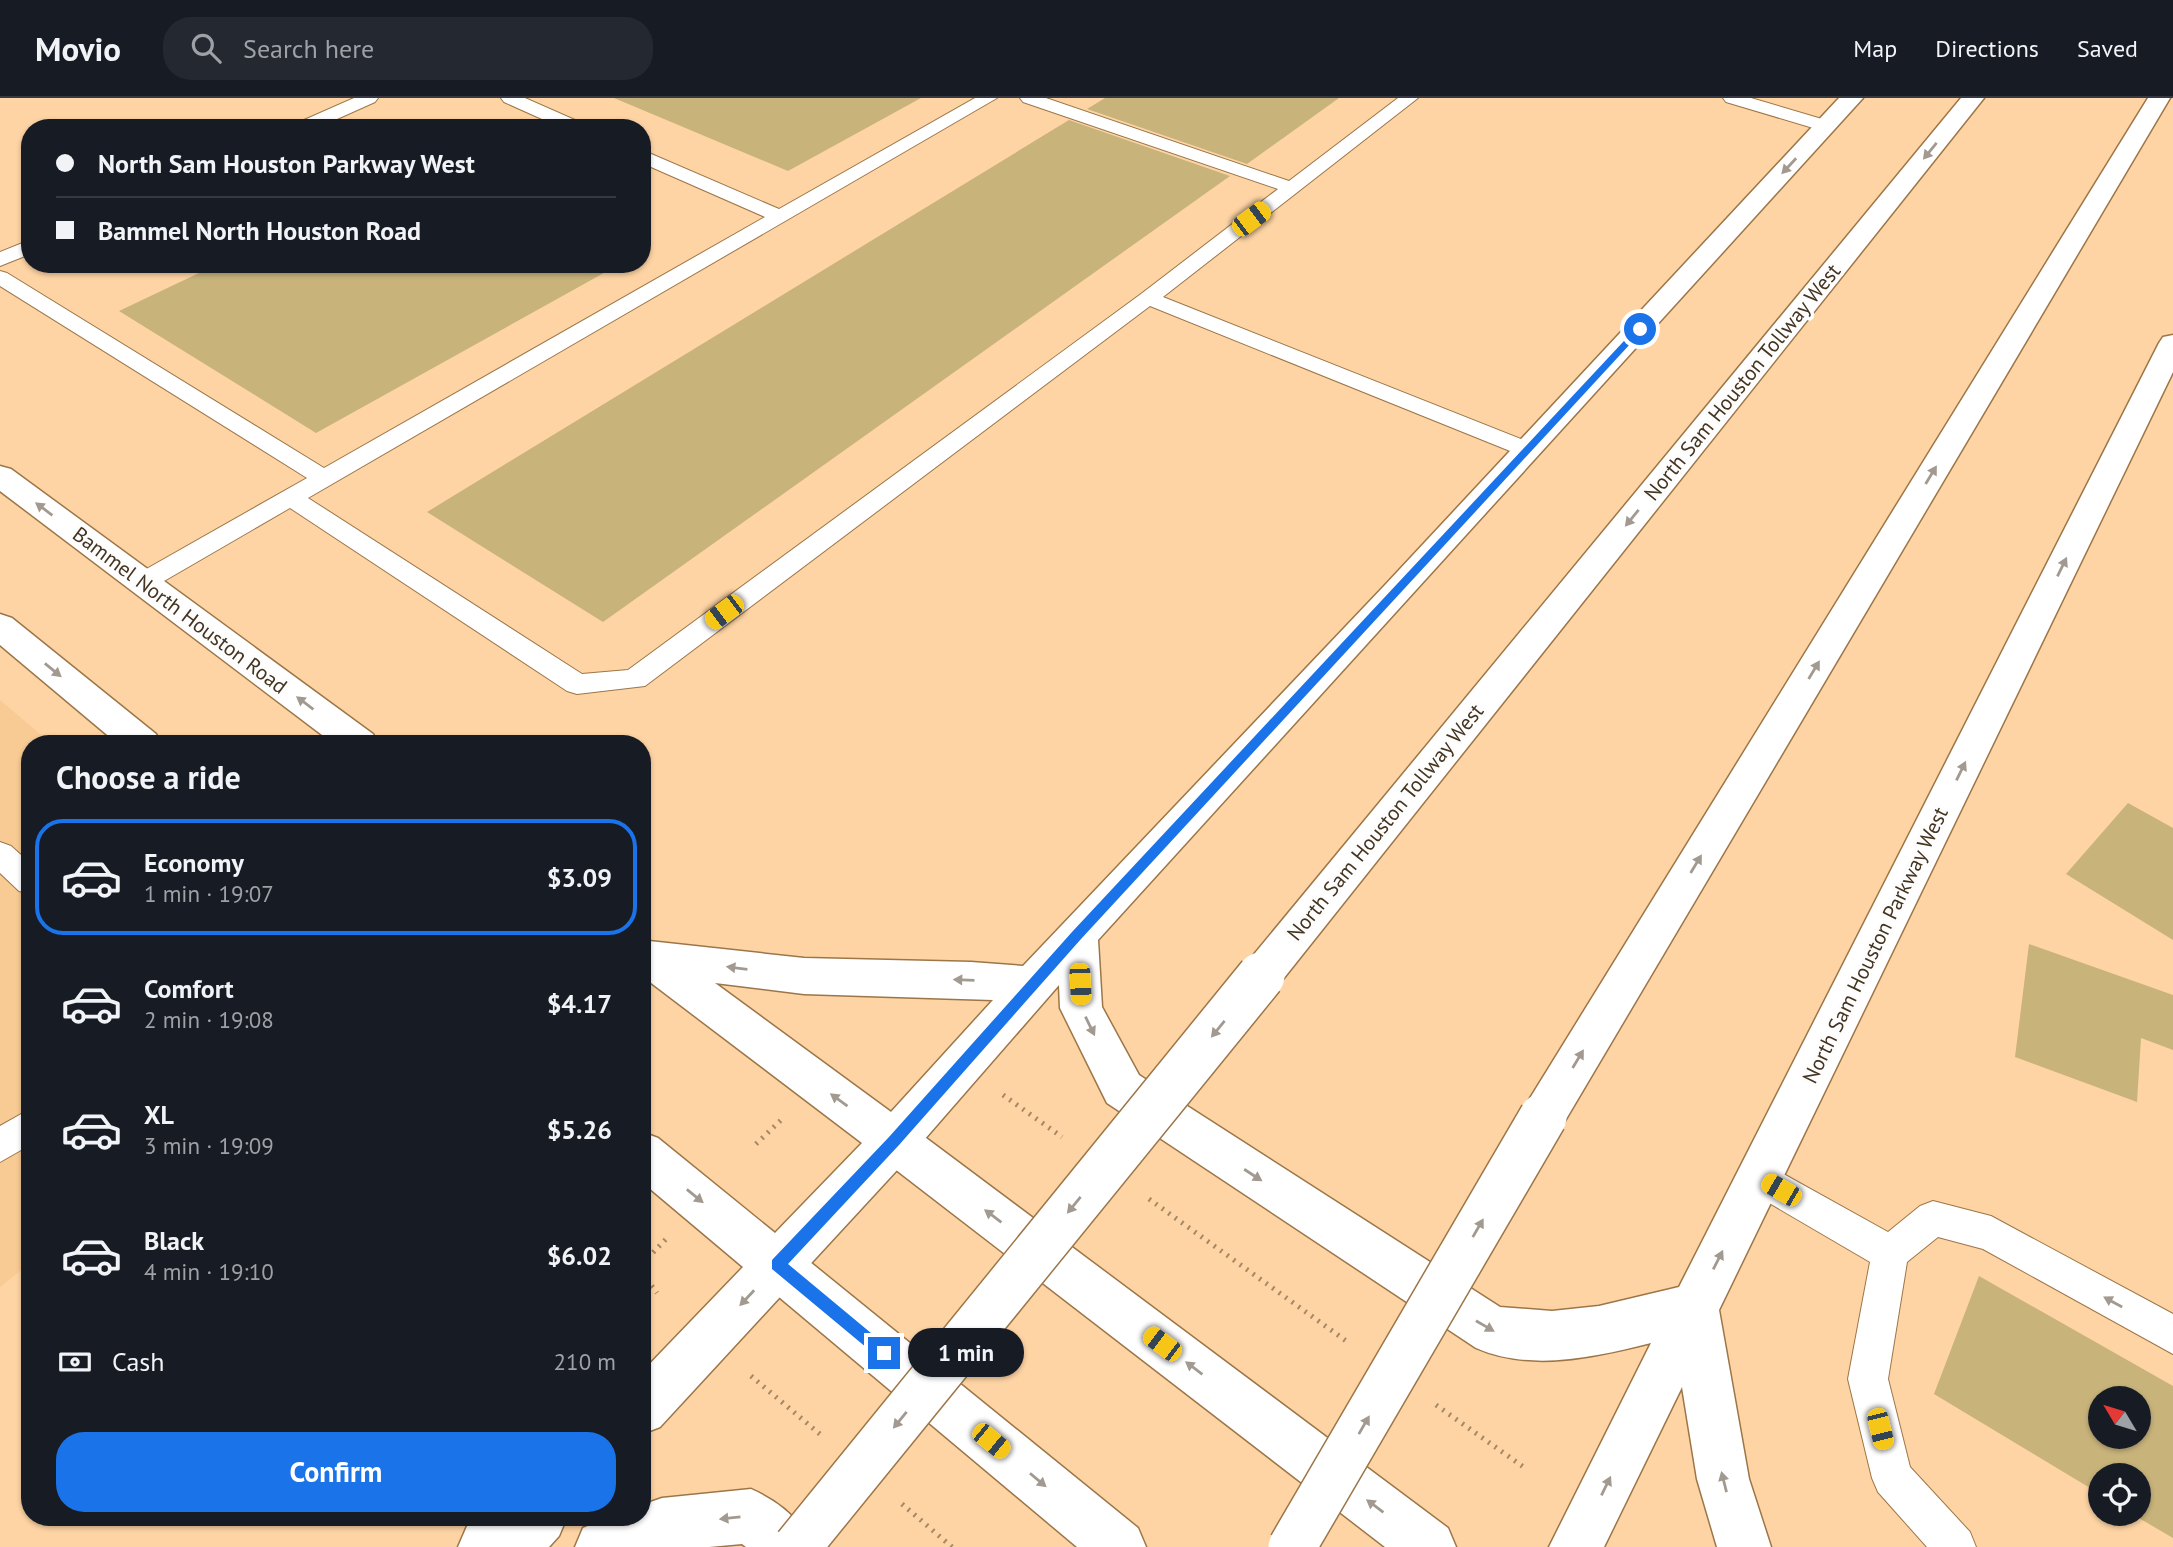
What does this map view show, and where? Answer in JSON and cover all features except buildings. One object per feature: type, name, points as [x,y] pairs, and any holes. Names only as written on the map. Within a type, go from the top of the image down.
[{"type":"main road","points":[[651,1399],[894,1141],[1077,935],[1852,98]]},
{"type":"main road","name":"North Sam Houston Tollway West","points":[[797,1547],[1973,98]]},
{"type":"main road","points":[[1292,1547],[1543,1117],[2159,98]]},
{"type":"main road","name":"North Sam Houston Parkway West","points":[[1576,1547],[2173,343]]},
{"type":"main road","name":"Bammel North Houston Road","points":[[0,476],[348,735]]},
{"type":"main road","points":[[0,626],[132,735]]},
{"type":"main road","points":[[1077,935],[1081,1008],[1123,1090],[1493,1331],[1552,1336],[1599,1331],[1694,1308],[1723,1479],[1744,1547]]},
{"type":"main road","points":[[651,957],[804,976],[971,980],[1032,985]]},
{"type":"main road","points":[[651,960],[894,1141],[1429,1547]]},
{"type":"main road","points":[[651,1160],[1119,1547]]},
{"type":"main road","points":[[602,1547],[662,1524],[751,1516],[786,1547]]},
{"type":"main road","points":[[485,1547],[495,1526]]},
{"type":"main road","points":[[512,1547],[532,1526]]},
{"type":"lane","points":[[321,119],[369,98]]},
{"type":"lane","points":[[510,98],[558,119]]},
{"type":"lane","points":[[142,582],[988,98]]},
{"type":"lane","points":[[1029,98],[1292,188]]},
{"type":"lane","points":[[290,498],[577,684],[635,679],[1148,298],[1409,98]]},
{"type":"lane","points":[[1732,98],[1826,126]]},
{"type":"lane","points":[[651,160],[781,217]]},
{"type":"lane","points":[[0,260],[21,251]]},
{"type":"lane","points":[[0,276],[324,478]]},
{"type":"lane","points":[[1148,298],[1528,450]]},
{"type":"lane","points":[[0,854],[21,874]]},
{"type":"lane","points":[[0,1146],[21,1131]]},
{"type":"lane","points":[[1760,1178],[1890,1253]]},
{"type":"lane","points":[[1955,1547],[1892,1478],[1868,1380],[1890,1253],[1933,1218],[1991,1234],[2173,1335]]},
{"type":"path","points":[[1003,1095],[1071,1143]]},
{"type":"path","points":[[1139,1192],[1354,1346]]},
{"type":"path","points":[[651,1255],[666,1239]]},
{"type":"path","points":[[651,1285],[657,1293]]},
{"type":"path","points":[[1434,1403],[1525,1468]]},
{"type":"shaded area","points":[[0,700],[41,735],[21,735],[21,1270],[0,1287]]},
{"type":"route","points":[[884,1353],[777,1265],[894,1141],[1077,935],[1640,329]]}]
